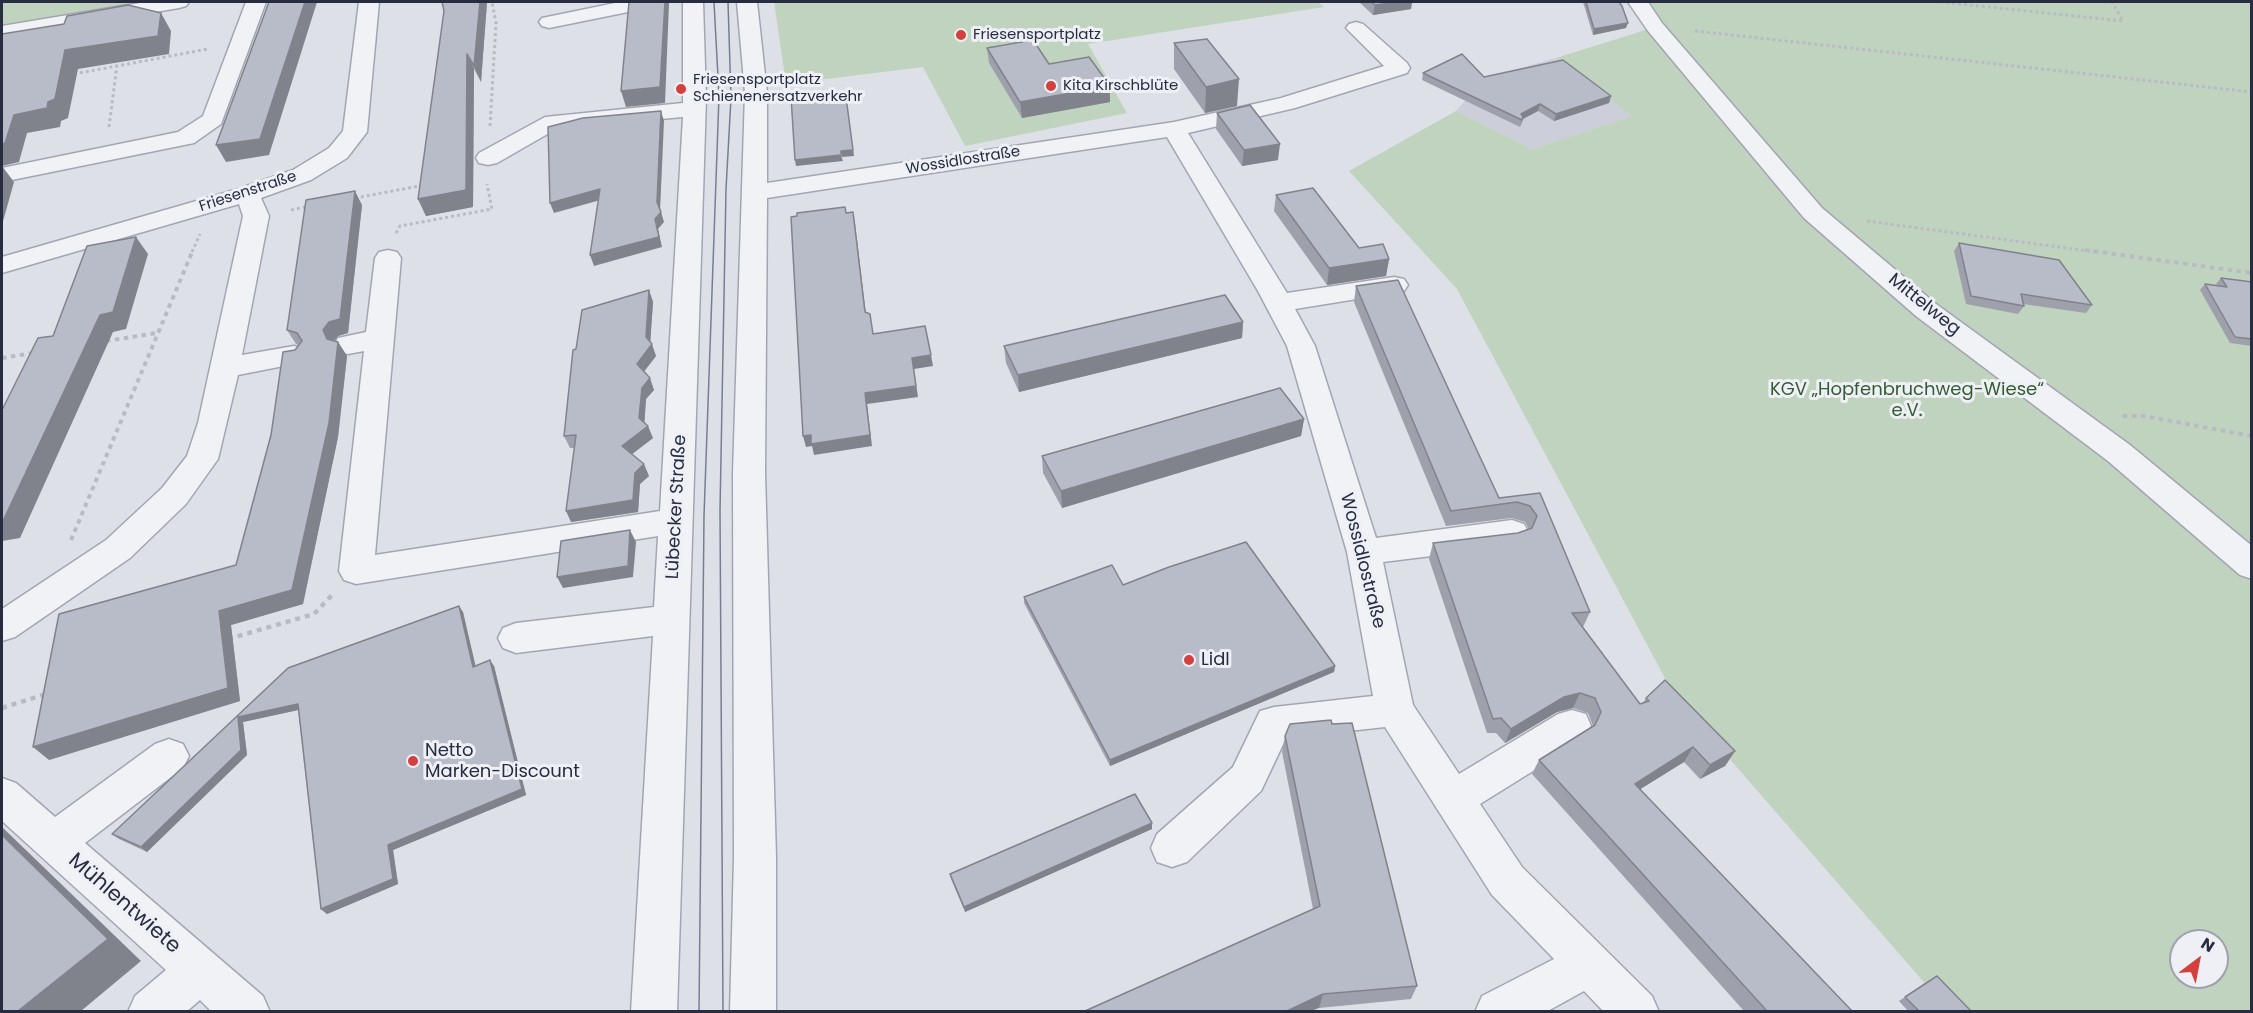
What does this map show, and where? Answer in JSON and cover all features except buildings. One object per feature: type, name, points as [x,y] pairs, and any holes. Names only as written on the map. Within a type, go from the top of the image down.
[{"type":"street","points":[[2,32],[179,2]]},
{"type":"street","points":[[2,175],[186,138],[213,119],[256,2]]},
{"type":"street","name":"Friesenstraße","points":[[2,266],[251,205],[338,153],[355,132],[369,2]]},
{"type":"street","points":[[549,22],[648,2]]},
{"type":"street","name":"Lübecker Straße","points":[[654,1011],[678,521],[694,110],[693,2]]},
{"type":"street","points":[[747,2],[756,93],[749,473],[755,857],[753,1011]]},
{"type":"street","name":"Mittelweg","points":[[1638,2],[1655,27],[1813,213],[1926,310],[2119,453],[2252,566]]},
{"type":"street","name":"Wossidlostraße","points":[[753,193],[1174,129],[1287,103],[1399,68],[1356,28]]},
{"type":"street","points":[[488,158],[553,122],[694,110]]},
{"type":"street","name":"Wossidlostraße","points":[[1174,129],[1278,303],[1301,346],[1364,552],[1395,710],[1507,881],[1636,1011]]},
{"type":"street","points":[[2,627],[118,549],[174,496],[202,459],[213,423],[225,368],[251,205]]},
{"type":"street","points":[[388,258],[356,571],[678,521]]},
{"type":"street","points":[[1278,303],[1394,285]]},
{"type":"street","points":[[348,345],[380,339]]},
{"type":"street","points":[[225,368],[294,355]]},
{"type":"street","points":[[1364,552],[1512,533]]},
{"type":"street","points":[[516,638],[672,619]]},
{"type":"street","points":[[1172,848],[1247,779],[1274,723],[1395,710]]},
{"type":"street","points":[[1453,799],[1572,726]]},
{"type":"street","points":[[54,842],[169,756]]},
{"type":"street","name":"Mühlentwiete","points":[[2,796],[247,1011]]},
{"type":"street","points":[[1498,1011],[1589,965]]},
{"type":"street","points":[[151,1011],[200,970]]},
{"type":"path","points":[[388,258],[390,242],[400,226],[492,209],[485,174],[488,158],[496,23],[492,2]]},
{"type":"path","points":[[1940,2],[2123,21],[2112,2]]},
{"type":"path","points":[[1655,27],[2252,92]]},
{"type":"path","points":[[72,75],[241,43]]},
{"type":"path","points":[[104,156],[118,66],[118,50]]},
{"type":"path","points":[[349,199],[429,184]]},
{"type":"path","points":[[251,205],[315,205]]},
{"type":"path","points":[[1813,213],[2252,273]]},
{"type":"path","points":[[68,546],[202,231]]},
{"type":"path","points":[[102,342],[157,333]]},
{"type":"path","points":[[2,358],[35,353]]},
{"type":"path","points":[[2068,415],[2144,416],[2252,436]]},
{"type":"path","points":[[224,641],[314,614],[356,571]]},
{"type":"path","points":[[2,708],[55,691]]},
{"type":"shaded area","points":[[1556,58],[1633,116],[1532,149],[1456,111],[1485,78]]},
{"type":"green space","points":[[2,2],[164,2],[2,32]]},
{"type":"green space","name":"Friesensportplatz","points":[[774,2],[1318,2],[1324,7],[1088,44],[1127,113],[965,146],[923,67],[786,84]]},
{"type":"green space","name":"KGV „Hopfenbruchweg-Wiese“ e.V.","points":[[1638,2],[2251,2],[2251,1011],[1949,1011],[1674,695],[1457,289],[1349,171],[1456,111],[1532,149],[1632,116],[1556,58],[1655,27]]},
{"type":"tram line","points":[[699,1012],[704,516],[719,96],[714,2]]},
{"type":"tram line","points":[[723,1012],[720,511],[726,189],[731,98],[728,2]]},
{"type":"place","name":"Friesensportplatz","points":[[961,35]]},
{"type":"place","name":"Kita Kirschblüte","points":[[1051,86]]},
{"type":"place","name":"Friesensportplatz Schienenersatzverkehr","points":[[681,89]]},
{"type":"place","name":"Lidl","points":[[1189,660]]},
{"type":"place","name":"Netto Marken-Discount","points":[[413,761]]}]
